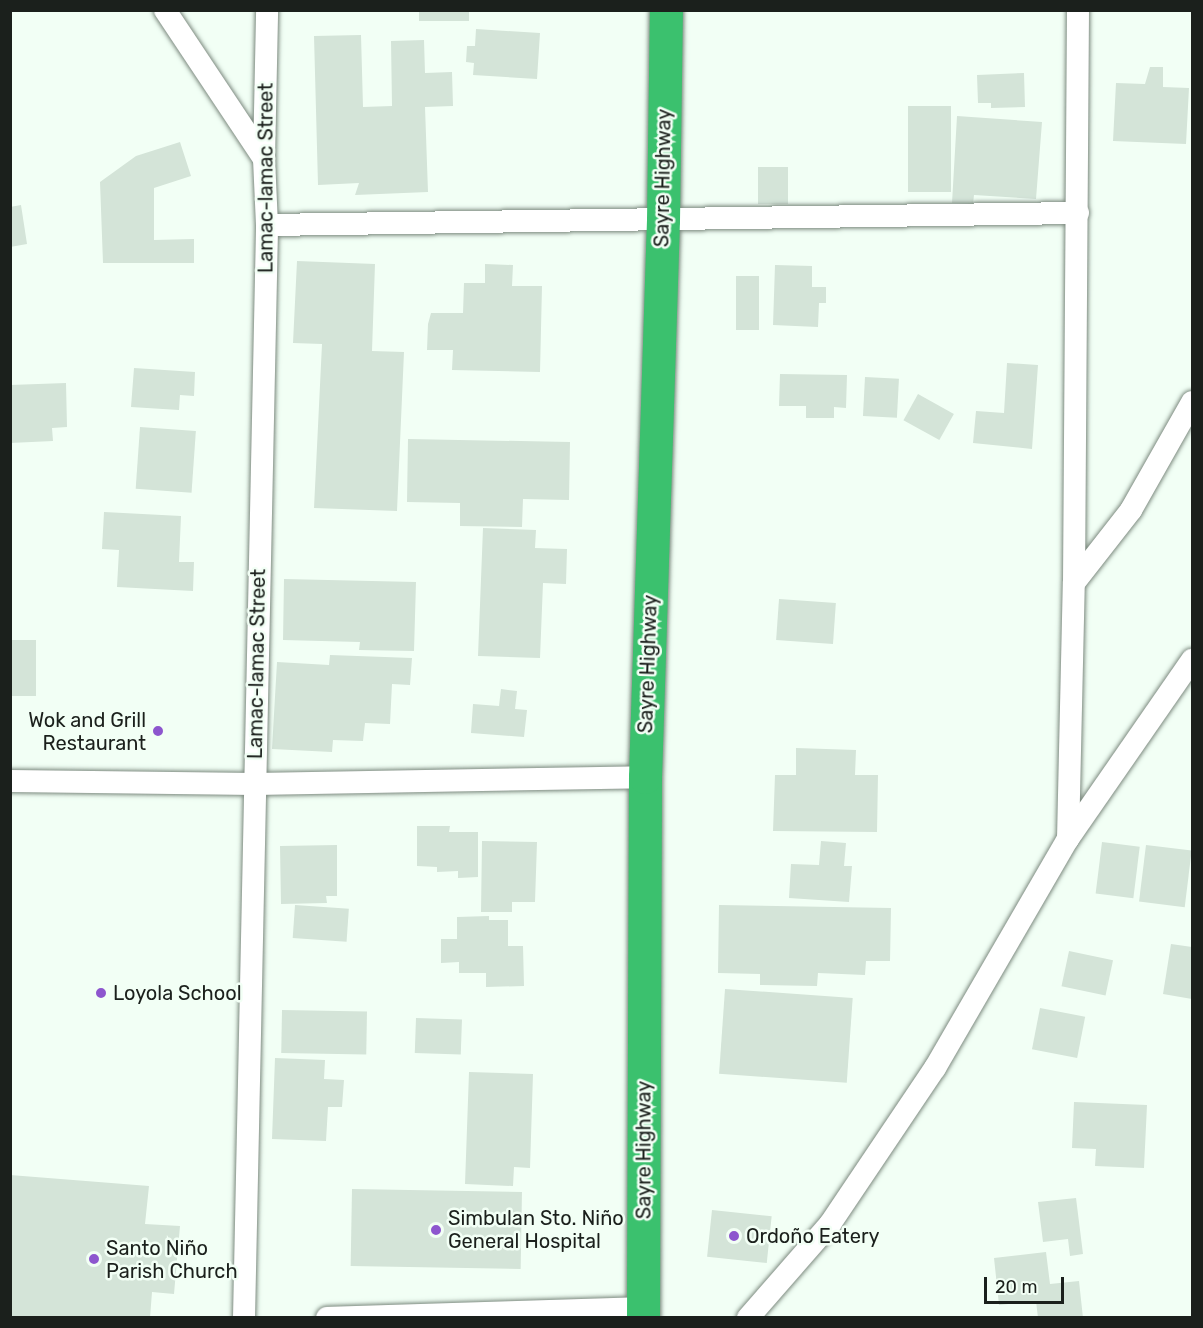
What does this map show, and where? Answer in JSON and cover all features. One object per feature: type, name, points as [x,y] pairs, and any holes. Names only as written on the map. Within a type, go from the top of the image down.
[{"type":"highway","name":"Sayre Highway","points":[[643,1313],[645,777],[663,220],[666,10]]},
{"type":"street","points":[[165,10],[264,159]]},
{"type":"street","name":"Lamac-lamac Street","points":[[244,1317],[267,225],[264,159],[267,10]]},
{"type":"street","points":[[1068,839],[1074,583],[1078,10]]},
{"type":"street","points":[[267,225],[1078,213]]},
{"type":"street","points":[[1074,583],[1131,510],[1192,402]]},
{"type":"street","points":[[748,1317],[830,1224],[934,1068],[1068,839],[1192,660]]},
{"type":"street","points":[[10,781],[255,784],[645,777]]},
{"type":"street","points":[[327,1317],[643,1313]]},
{"type":"building","points":[[419,10],[469,10],[469,21],[419,21]]},
{"type":"building","points":[[476,29],[540,33],[537,79],[473,75],[474,63],[466,62],[467,46],[475,46]]},
{"type":"building","points":[[361,35],[363,107],[392,106],[391,41],[424,40],[425,73],[452,72],[453,106],[425,107],[428,192],[355,195],[359,183],[318,185],[314,36]]},
{"type":"building","points":[[1150,67],[1163,67],[1163,87],[1189,88],[1186,144],[1113,141],[1116,83],[1145,84]]},
{"type":"building","points":[[1024,73],[1025,107],[991,108],[991,103],[978,103],[977,75]]},
{"type":"building","points":[[908,106],[951,106],[951,192],[908,192]]},
{"type":"building","points":[[957,116],[1042,122],[1036,199],[974,195],[973,204],[952,203]]},
{"type":"building","points":[[180,142],[191,176],[154,188],[154,240],[194,239],[194,263],[103,263],[100,182],[136,156]]},
{"type":"building","points":[[758,167],[788,167],[788,204],[758,204]]},
{"type":"building","points":[[21,205],[27,244],[10,247],[10,207]]},
{"type":"building","points":[[297,261],[375,264],[372,351],[404,352],[397,511],[314,508],[322,344],[293,343]]},
{"type":"building","points":[[485,264],[513,265],[512,286],[542,286],[540,372],[452,370],[453,350],[427,350],[428,324],[431,313],[463,313],[464,283],[485,283]]},
{"type":"building","points":[[775,265],[812,266],[812,287],[826,287],[826,303],[819,303],[818,327],[773,325]]},
{"type":"building","points":[[736,276],[759,276],[759,330],[736,330]]},
{"type":"building","points":[[1007,363],[1038,365],[1032,449],[973,443],[976,411],[1004,413]]},
{"type":"building","points":[[134,368],[195,372],[194,396],[180,395],[179,410],[131,407]]},
{"type":"building","points":[[780,374],[847,375],[846,408],[834,407],[834,418],[806,418],[806,406],[779,406]]},
{"type":"building","points":[[865,377],[899,379],[897,418],[863,416]]},
{"type":"building","points":[[66,383],[67,427],[52,428],[53,441],[10,443],[10,385]]},
{"type":"building","points":[[918,394],[954,414],[939,440],[903,420]]},
{"type":"building","points":[[140,427],[196,431],[192,493],[136,489]]},
{"type":"building","points":[[408,439],[570,442],[569,500],[523,499],[522,527],[460,526],[460,503],[407,502]]},
{"type":"building","points":[[104,512],[181,516],[179,562],[194,562],[193,591],[117,587],[119,550],[102,549]]},
{"type":"building","points":[[483,528],[536,530],[535,548],[567,549],[566,584],[543,583],[540,658],[478,656]]},
{"type":"building","points":[[284,579],[416,582],[414,651],[359,650],[360,642],[283,640]]},
{"type":"building","points":[[779,599],[836,603],[833,644],[776,640]]},
{"type":"building","points":[[10,640],[36,640],[36,696],[10,696]]},
{"type":"building","points":[[330,655],[412,658],[410,685],[392,684],[390,724],[365,723],[363,741],[333,740],[332,752],[272,749],[277,662],[329,665]]},
{"type":"building","points":[[501,689],[517,691],[515,709],[527,710],[524,737],[471,733],[473,704],[499,706]]},
{"type":"building","points":[[796,748],[856,750],[855,775],[878,775],[877,832],[773,831],[775,775],[796,775]]},
{"type":"building","points":[[417,826],[450,826],[449,832],[478,832],[478,877],[458,878],[458,871],[437,872],[437,867],[417,866]]},
{"type":"building","points":[[482,841],[537,842],[535,902],[512,902],[512,912],[481,912]]},
{"type":"building","points":[[821,841],[846,843],[844,866],[852,866],[849,902],[789,898],[791,864],[819,865]]},
{"type":"building","points":[[1102,842],[1140,847],[1133,898],[1096,894]]},
{"type":"building","points":[[337,845],[337,896],[326,896],[327,903],[281,904],[280,846]]},
{"type":"building","points":[[1146,845],[1192,851],[1185,907],[1139,902]]},
{"type":"building","points":[[295,905],[349,909],[347,942],[293,938]]},
{"type":"building","points":[[719,905],[891,908],[890,961],[866,961],[865,975],[818,973],[817,986],[760,985],[760,974],[718,973]]},
{"type":"building","points":[[489,916],[489,920],[508,920],[508,946],[523,946],[524,986],[486,987],[486,973],[459,973],[459,962],[441,963],[441,939],[457,939],[457,917]]},
{"type":"building","points":[[1171,944],[1192,947],[1192,999],[1163,994]]},
{"type":"building","points":[[1069,951],[1113,960],[1106,996],[1062,986]]},
{"type":"building","points":[[725,989],[853,998],[847,1083],[719,1074]]},
{"type":"building","points":[[1040,1008],[1085,1017],[1077,1058],[1032,1049]]},
{"type":"building","points":[[282,1010],[367,1011],[366,1054],[281,1053]]},
{"type":"building","points":[[416,1018],[462,1020],[461,1055],[415,1053]]},
{"type":"building","points":[[275,1058],[325,1060],[324,1079],[344,1080],[342,1107],[328,1107],[326,1141],[272,1139]]},
{"type":"building","points":[[469,1072],[533,1074],[530,1168],[514,1167],[513,1186],[465,1184]]},
{"type":"building","points":[[1074,1102],[1147,1105],[1144,1168],[1095,1166],[1096,1149],[1072,1148]]},
{"type":"building","name":"Santo Niño Parish Church","points":[[10,1175],[149,1186],[145,1224],[180,1226],[174,1294],[152,1292],[150,1318],[10,1318]]},
{"type":"building","name":"Simbulan Sto. Niño General Hospital","points":[[352,1189],[522,1192],[521,1269],[351,1266]]},
{"type":"building","points":[[1076,1198],[1083,1254],[1070,1256],[1068,1239],[1043,1242],[1038,1202]]},
{"type":"building","points":[[712,1210],[772,1216],[767,1263],[707,1257]]},
{"type":"building","points":[[1046,1252],[1050,1284],[1079,1281],[1083,1318],[1038,1318],[1036,1301],[999,1305],[994,1258]]},
{"type":"place","name":"Wok and Grill Restaurant","points":[[158,731]]},
{"type":"place","name":"Loyola School","points":[[101,993]]},
{"type":"place","name":"Simbulan Sto. Niño General Hospital","points":[[436,1230]]},
{"type":"place","name":"Ordoño Eatery","points":[[734,1236]]},
{"type":"place","name":"Santo Niño Parish Church","points":[[94,1259]]}]
